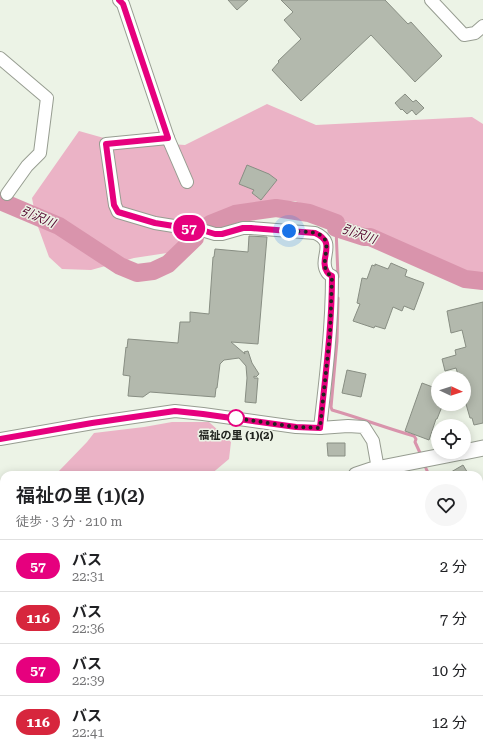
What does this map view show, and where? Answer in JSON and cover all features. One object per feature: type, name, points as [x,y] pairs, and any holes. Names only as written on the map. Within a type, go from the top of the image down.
[{"type":"main road","points":[[471,450],[483,448]]},
{"type":"main road","points":[[369,471],[431,458]]},
{"type":"street","points":[[119,0],[123,4],[168,138],[187,182]]},
{"type":"street","points":[[431,0],[464,35],[475,33],[483,26]]},
{"type":"street","points":[[0,58],[47,98],[40,153],[27,166],[7,194]]},
{"type":"street","points":[[168,138],[106,144],[114,205],[118,212],[155,223],[215,234],[222,234],[243,228],[251,228],[315,233],[325,240],[327,246],[325,264],[327,272],[332,276],[332,300],[320,428]]},
{"type":"street","points":[[0,439],[92,423],[175,411],[296,427],[364,427],[373,441],[378,468]]},
{"type":"shaded area","points":[[267,104],[316,125],[472,117],[483,124],[483,290],[472,287],[410,254],[373,232],[295,201],[250,203],[204,220],[167,253],[134,258],[91,270],[62,269],[49,257],[37,224],[32,198],[79,131],[111,140],[185,145]]},
{"type":"shaded area","points":[[172,422],[209,422],[231,442],[229,459],[215,471],[59,471],[94,433]]},
{"type":"building","points":[[228,0],[248,0],[237,10]]},
{"type":"building","points":[[281,0],[385,0],[408,24],[411,22],[442,56],[415,82],[371,35],[301,101],[272,70],[279,62],[278,61],[301,39],[284,20],[293,12]]},
{"type":"building","points":[[405,94],[413,102],[416,100],[424,108],[416,115],[412,110],[407,114],[395,103]]},
{"type":"building","points":[[247,165],[269,174],[277,180],[261,200],[252,193],[254,190],[239,184]]},
{"type":"building","points":[[249,236],[267,237],[258,344],[231,342],[245,354],[244,352],[248,351],[252,363],[259,374],[256,377],[254,376],[254,378],[258,378],[256,403],[245,402],[247,378],[246,366],[239,358],[224,360],[220,364],[215,397],[150,392],[143,397],[128,396],[130,376],[123,375],[128,339],[178,343],[180,322],[190,322],[190,312],[209,314],[213,257],[215,249],[248,252]]},
{"type":"building","points":[[391,263],[407,270],[405,276],[424,283],[414,310],[404,306],[402,311],[393,307],[385,329],[375,326],[374,328],[353,321],[360,304],[357,303],[362,278],[367,279],[372,265],[375,266],[375,264],[388,269]]},
{"type":"building","points":[[483,302],[483,423],[474,425],[468,411],[471,411],[471,371],[457,371],[456,368],[445,371],[442,359],[456,355],[455,350],[466,347],[462,330],[451,333],[447,311]]},
{"type":"building","points":[[347,370],[366,374],[361,397],[342,393]]},
{"type":"building","points":[[422,383],[431,386],[431,411],[440,411],[437,419],[431,419],[431,434],[429,440],[405,431]]},
{"type":"building","points":[[327,443],[345,443],[345,456],[328,456]]},
{"type":"building","points":[[463,465],[467,471],[453,471]]},
{"type":"waterway","name":"引沢川","points":[[0,201],[59,226],[120,266],[137,273],[153,271],[168,264],[195,238]]},
{"type":"waterway","name":"引沢川","points":[[210,224],[235,214],[276,208],[309,213],[336,223],[336,228],[364,237],[370,237],[465,279],[483,281]]},
{"type":"waterway","points":[[336,228],[338,277]]},
{"type":"waterway","points":[[338,298],[337,341],[331,407],[332,410],[414,436],[421,455]]},
{"type":"waterway","points":[[424,464],[427,471]]},
{"type":"bus line","name":"57","points":[[0,439],[92,423],[175,411],[296,427],[320,428],[332,300],[332,276],[327,272],[325,264],[327,246],[325,240],[315,233],[251,228],[243,228],[222,234],[215,234],[155,223],[118,212],[114,205],[106,144],[168,138],[123,4],[119,0]]},
{"type":"place","name":"福祉の里 (1)(2)","points":[[236,418]]},
{"type":"route","points":[[236,418],[234,418],[296,427],[320,428],[330,334],[332,276],[327,272],[325,264],[327,246],[325,240],[315,233],[289,231]]}]
